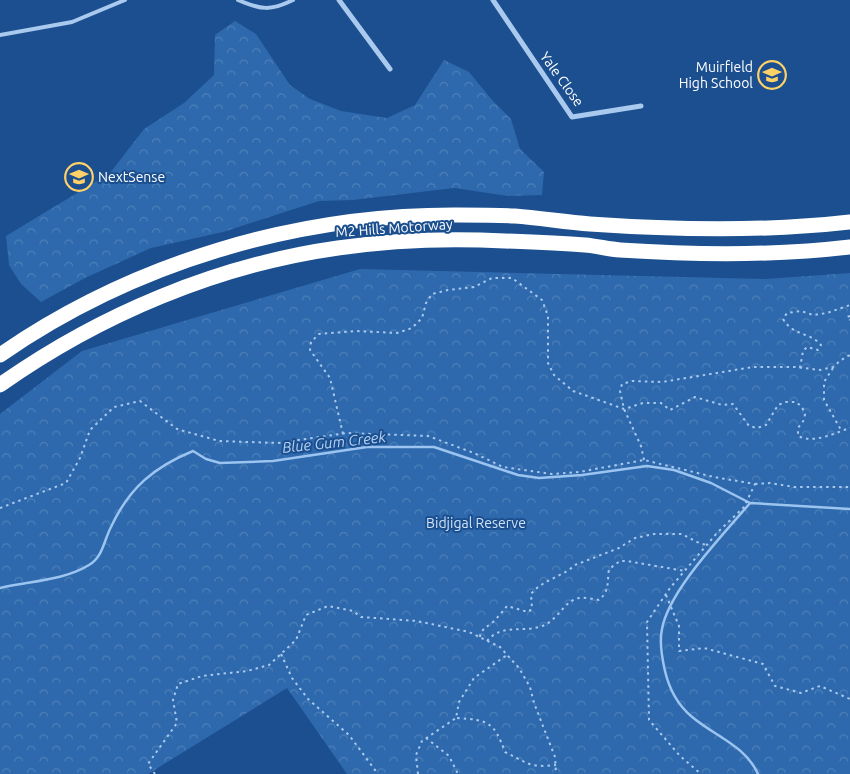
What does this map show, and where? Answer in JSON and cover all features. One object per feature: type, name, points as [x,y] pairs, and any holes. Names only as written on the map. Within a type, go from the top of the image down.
[{"type":"highway","name":"M2 Hills Motorway","points":[[0,356],[42,328],[87,303],[131,282],[187,260],[247,241],[294,230],[397,216],[457,214],[517,216],[589,224],[742,230],[850,222]]},
{"type":"highway","name":"M2 Hills Motorway","points":[[0,385],[52,351],[100,325],[183,288],[289,256],[338,248],[404,240],[453,239],[587,245],[618,250],[726,254],[778,254],[850,247]]},
{"type":"street","points":[[339,0],[390,69]]},
{"type":"street","name":"Yale Close","points":[[493,0],[572,117],[641,106]]},
{"type":"lane","points":[[0,35],[72,22],[126,0]]},
{"type":"lane","points":[[238,0],[260,8],[278,7],[293,0]]},
{"type":"path","points":[[343,434],[330,378],[310,350],[311,342],[319,334],[333,332],[397,333],[412,328],[422,318],[426,303],[432,294],[474,287],[492,278],[512,278],[542,300],[548,316],[548,363],[554,375],[573,391],[624,409],[643,403],[660,403],[670,410],[695,397],[722,404],[733,404],[749,426],[757,428],[766,425],[778,405],[786,402],[796,402],[802,407],[805,414],[804,420],[798,428],[798,436],[804,439],[832,435],[850,428]]},
{"type":"path","points":[[800,368],[803,351],[807,347],[818,350],[821,345],[817,340],[788,327],[783,319],[787,313],[801,311],[812,315],[820,314],[850,305]]},
{"type":"path","points":[[850,316],[847,317],[850,320]]},
{"type":"path","points":[[841,430],[824,400],[824,382],[834,367],[850,355]]},
{"type":"path","points":[[644,460],[641,446],[624,409],[620,392],[622,384],[632,381],[662,382],[753,367],[820,370],[834,367]]},
{"type":"path","points":[[0,508],[66,483],[80,458],[90,430],[114,407],[140,401],[177,429],[219,441],[278,443],[343,434],[428,436],[503,467],[552,474],[579,472],[644,460],[714,477],[755,484],[770,483],[794,487],[850,487]]},
{"type":"path","points":[[701,774],[680,756],[649,720],[647,622],[666,594],[706,545],[744,507],[755,484]]},
{"type":"path","points":[[480,638],[486,626],[491,624],[507,606],[528,612],[532,609],[531,594],[540,585],[575,565],[619,548],[635,538],[654,534],[682,534],[706,545]]},
{"type":"path","points":[[487,641],[492,635],[502,631],[518,628],[538,628],[551,622],[568,603],[580,598],[599,600],[608,588],[609,569],[620,561],[640,562],[685,571]]},
{"type":"path","points":[[666,594],[679,626],[679,651],[704,648],[736,656],[763,664],[775,686],[801,693],[820,686],[850,699]]},
{"type":"path","points":[[155,774],[148,764],[177,723],[173,700],[178,684],[202,676],[247,671],[269,665],[296,640],[306,615],[328,606],[353,611],[361,617],[417,621],[469,632],[500,647],[519,668],[530,687],[554,757],[556,774]]},
{"type":"path","points":[[281,654],[292,678],[308,699],[349,735],[378,774]]},
{"type":"path","points":[[456,718],[459,702],[474,678],[507,655]]},
{"type":"path","points":[[418,774],[416,755],[422,741],[456,718],[478,720],[492,726],[498,734],[505,752],[527,763],[538,766],[556,765]]},
{"type":"path","points":[[426,738],[449,756],[458,774]]},
{"type":"green space","points":[[235,21],[256,34],[290,85],[310,99],[341,111],[387,118],[415,105],[444,60],[469,72],[492,100],[511,119],[520,149],[544,172],[542,195],[508,196],[454,188],[353,200],[319,201],[223,232],[151,248],[85,278],[41,302],[21,284],[9,265],[6,236],[110,173],[144,129],[184,103],[214,75],[215,35]]},
{"type":"green space","name":"Bidjigal Reserve","points":[[360,269],[766,279],[850,273],[850,774],[347,774],[287,688],[148,774],[0,774],[0,414],[82,351]]},
{"type":"waterway","name":"Blue Gum Creek","points":[[0,588],[68,574],[94,562],[118,513],[135,490],[144,480],[166,464],[193,451],[206,459],[220,463],[273,461],[367,447],[434,447],[518,475],[539,478],[582,475],[647,466],[674,470],[711,483],[750,503]]},
{"type":"waterway","points":[[758,774],[752,764],[737,748],[691,716],[671,690],[661,650],[661,634],[667,614],[686,580],[750,503],[850,509]]},
{"type":"place","name":"Muirfield High School","points":[[772,75]]},
{"type":"place","name":"NextSense","points":[[79,177]]}]
